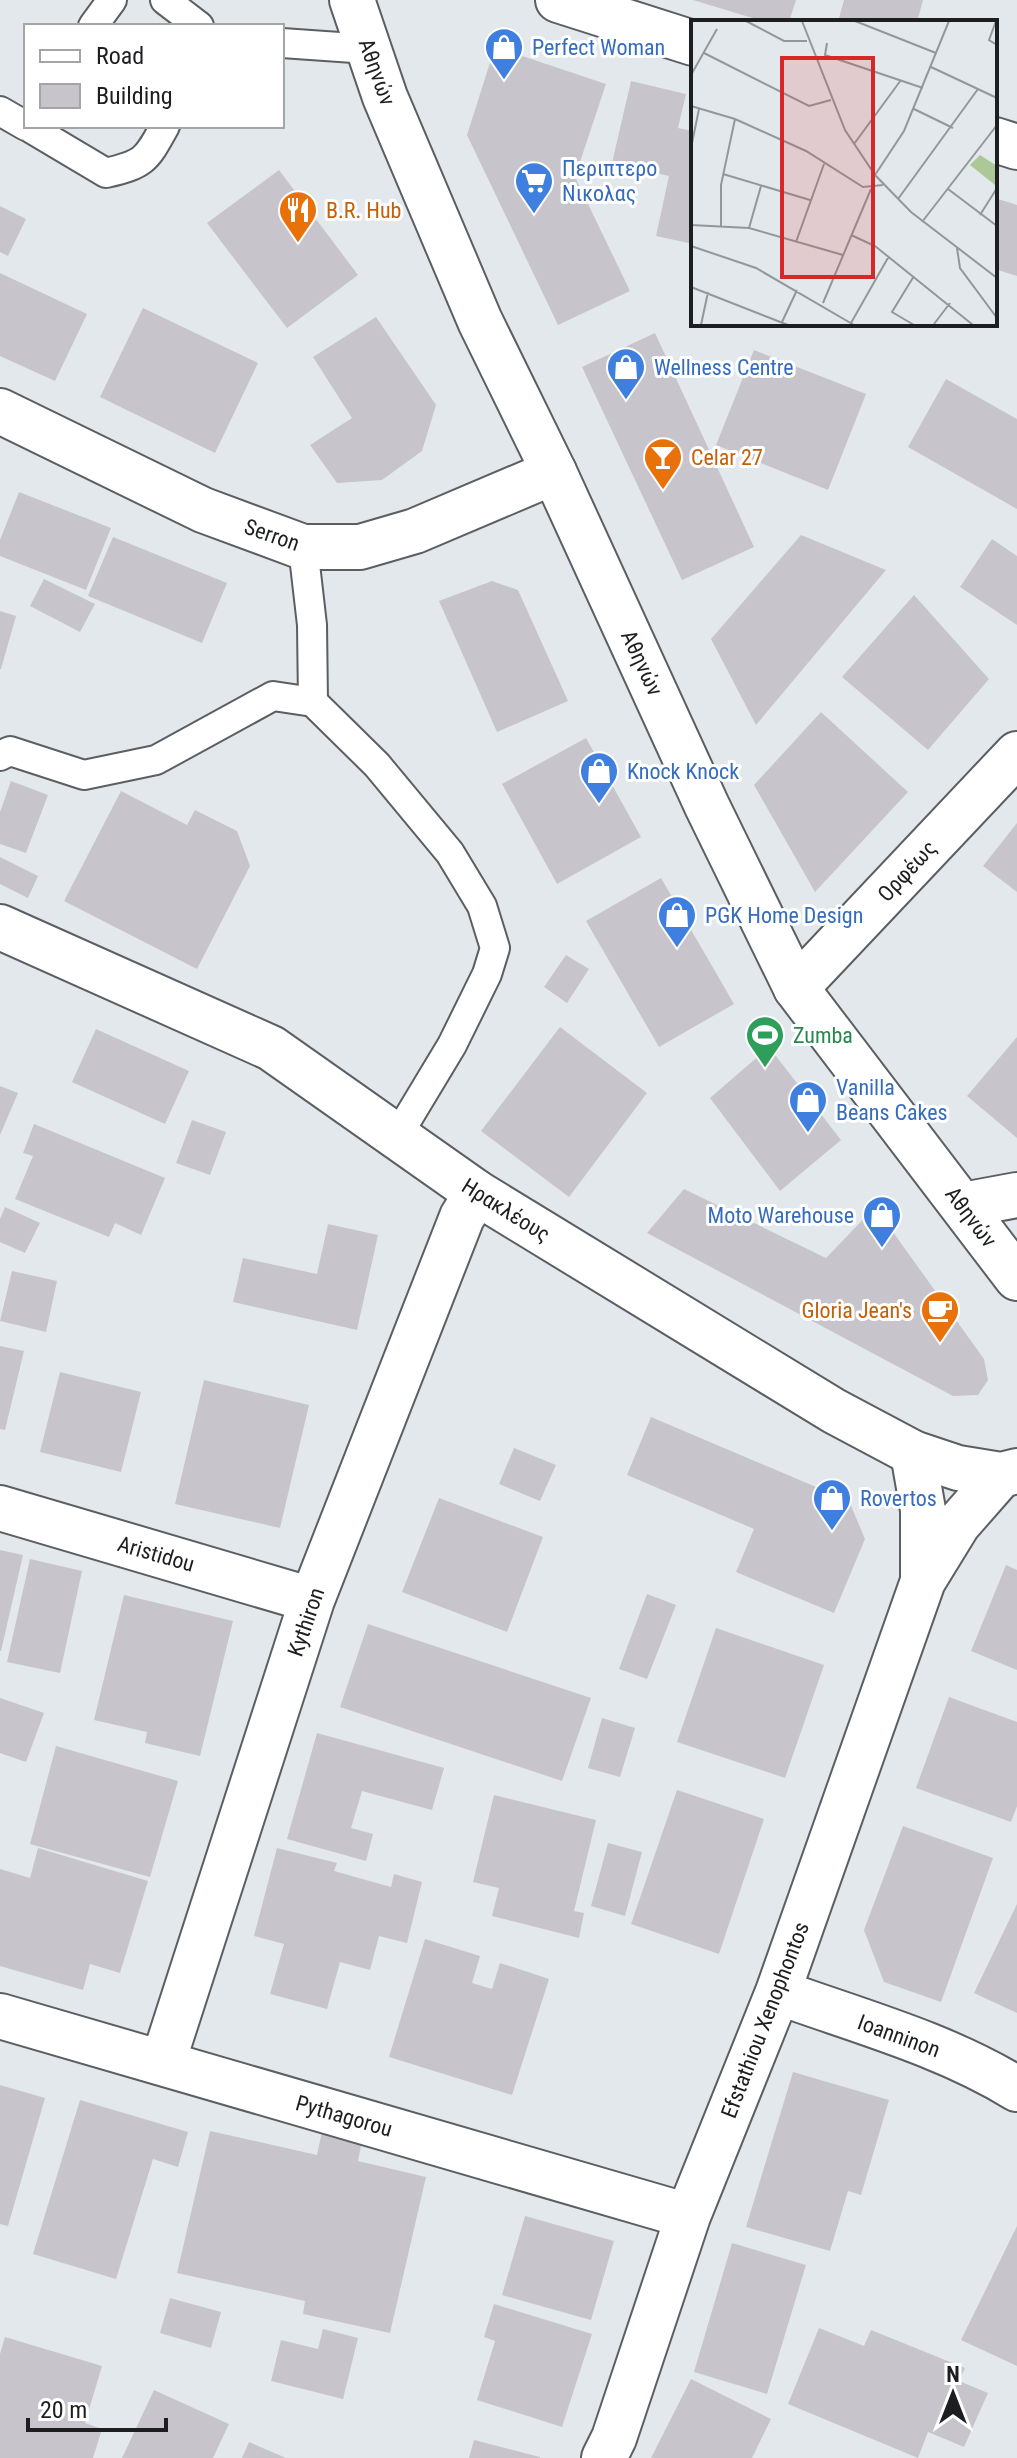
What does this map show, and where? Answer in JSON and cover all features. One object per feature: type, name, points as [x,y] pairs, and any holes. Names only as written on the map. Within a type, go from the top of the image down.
[{"type":"street","name":"Αθηνών","points":[[352,0],[385,97],[480,321],[554,472],[707,806],[796,988],[1017,1278]]},
{"type":"street","points":[[558,0],[691,42]]},
{"type":"street","points":[[997,141],[1017,147]]},
{"type":"street","name":"Serron","points":[[0,411],[203,510],[303,547],[360,547],[415,531],[554,472]]},
{"type":"street","name":"Ορφέως","points":[[796,988],[1017,754]]},
{"type":"street","name":"Ηρακλέους","points":[[0,927],[271,1048],[477,1193],[834,1411],[913,1453],[958,1468],[1009,1473]]},
{"type":"street","name":"Kythiron","points":[[163,2062],[312,1600],[462,1217],[477,1193]]},
{"type":"street","points":[[963,1205],[1017,1195]]},
{"type":"street","name":"Efstathiou Xenophontos","points":[[913,1453],[923,1510],[923,1581]]},
{"type":"street","name":"Efstathiou Xenophontos","points":[[604,2458],[614,2438],[688,2216],[778,1992],[923,1581],[958,1524],[1009,1473]]},
{"type":"street","name":"Aristidou","points":[[0,1508],[312,1600]]},
{"type":"street","name":"Ioanninon","points":[[778,1992],[932,2047],[985,2069],[1017,2089]]},
{"type":"street","name":"Pythagorou","points":[[0,2016],[688,2216]]},
{"type":"lane","points":[[94,24],[112,0]]},
{"type":"lane","points":[[165,0],[196,24]]},
{"type":"lane","points":[[284,43],[368,49]]},
{"type":"lane","points":[[32,128],[106,173],[133,167],[148,156],[164,128]]},
{"type":"lane","points":[[303,547],[312,625],[313,702]]},
{"type":"lane","points":[[0,756],[10,751],[84,775],[156,760],[273,696],[313,702],[377,765],[450,853],[482,906],[495,948],[487,974],[452,1045],[396,1138]]},
{"type":"building","points":[[693,0],[796,0],[790,20],[759,20]]},
{"type":"building","points":[[844,0],[923,0],[918,20],[839,20]]},
{"type":"building","points":[[495,47],[606,84],[575,177],[630,291],[558,325],[467,135]]},
{"type":"building","points":[[631,81],[686,94],[678,128],[691,131],[691,244],[656,236],[669,176],[612,163]]},
{"type":"building","points":[[279,170],[358,275],[287,328],[207,223]]},
{"type":"building","points":[[997,199],[1017,205],[1017,276],[997,270]]},
{"type":"building","points":[[0,206],[26,219],[8,256],[0,252]]},
{"type":"building","points":[[0,273],[87,314],[55,381],[0,356]]},
{"type":"building","points":[[143,308],[258,363],[215,453],[100,397]]},
{"type":"building","points":[[376,317],[436,405],[422,451],[382,480],[337,483],[310,445],[352,418],[313,357]]},
{"type":"building","points":[[655,333],[754,547],[682,580],[582,367]]},
{"type":"building","points":[[754,350],[866,394],[828,490],[716,445]]},
{"type":"building","points":[[946,379],[1017,419],[1017,509],[908,447]]},
{"type":"building","points":[[19,492],[111,528],[86,590],[0,556],[0,540]]},
{"type":"building","points":[[801,535],[886,570],[756,725],[711,639]]},
{"type":"building","points":[[113,537],[227,583],[202,643],[88,596]]},
{"type":"building","points":[[992,539],[1017,556],[1017,625],[960,587]]},
{"type":"building","points":[[44,579],[95,604],[80,632],[30,606]]},
{"type":"building","points":[[492,581],[518,590],[568,701],[497,732],[439,601]]},
{"type":"building","points":[[914,595],[989,679],[928,750],[842,677]]},
{"type":"building","points":[[0,611],[16,616],[1,669],[0,669]]},
{"type":"building","points":[[821,712],[908,792],[815,892],[754,785]]},
{"type":"building","points":[[586,738],[641,837],[557,884],[502,784]]},
{"type":"building","points":[[11,781],[48,795],[26,853],[0,844],[0,812]]},
{"type":"building","points":[[121,791],[187,825],[195,810],[237,831],[250,866],[197,969],[64,901]]},
{"type":"building","points":[[1017,823],[1017,892],[983,866]]},
{"type":"building","points":[[0,857],[38,876],[28,898],[0,884]]},
{"type":"building","points":[[661,878],[734,1004],[659,1047],[586,921]]},
{"type":"building","points":[[566,955],[589,969],[567,1003],[544,987]]},
{"type":"building","points":[[560,1027],[647,1093],[569,1197],[481,1131]]},
{"type":"building","points":[[96,1029],[189,1071],[165,1124],[72,1082]]},
{"type":"building","points":[[1017,1037],[1017,1138],[967,1096]]},
{"type":"building","points":[[769,1047],[841,1140],[780,1191],[710,1098]]},
{"type":"building","points":[[0,1086],[18,1093],[0,1135]]},
{"type":"building","points":[[192,1120],[226,1132],[210,1175],[176,1163]]},
{"type":"building","points":[[34,1124],[165,1178],[141,1235],[115,1223],[109,1237],[15,1199],[33,1156],[23,1153]]},
{"type":"building","points":[[684,1189],[826,1258],[875,1207],[984,1359],[988,1380],[978,1395],[953,1396],[647,1233]]},
{"type":"building","points":[[5,1207],[40,1223],[25,1253],[0,1242],[0,1219]]},
{"type":"building","points":[[328,1224],[378,1235],[357,1330],[233,1302],[243,1258],[317,1274]]},
{"type":"building","points":[[12,1271],[57,1281],[46,1332],[0,1321]]},
{"type":"building","points":[[0,1346],[24,1351],[5,1430],[0,1429]]},
{"type":"building","points":[[60,1372],[141,1392],[121,1472],[40,1452]]},
{"type":"building","points":[[204,1380],[309,1405],[280,1528],[175,1504]]},
{"type":"building","points":[[651,1417],[849,1501],[865,1539],[834,1613],[736,1572],[754,1529],[627,1475]]},
{"type":"building","points":[[514,1448],[556,1465],[540,1501],[499,1484]]},
{"type":"building","points":[[439,1498],[543,1537],[507,1632],[402,1592]]},
{"type":"building","points":[[0,1550],[23,1555],[1,1651],[0,1651]]},
{"type":"building","points":[[30,1559],[82,1571],[60,1673],[7,1662]]},
{"type":"building","points":[[1006,1565],[1017,1570],[1017,1670],[971,1651]]},
{"type":"building","points":[[647,1594],[676,1605],[647,1679],[619,1669]]},
{"type":"building","points":[[124,1595],[233,1621],[200,1756],[145,1743],[147,1732],[94,1720]]},
{"type":"building","points":[[368,1624],[591,1698],[562,1781],[340,1707]]},
{"type":"building","points":[[716,1628],[824,1665],[785,1778],[677,1742]]},
{"type":"building","points":[[949,1697],[1017,1722],[1017,1806],[1011,1822],[916,1788]]},
{"type":"building","points":[[0,1698],[44,1713],[26,1762],[0,1753]]},
{"type":"building","points":[[602,1718],[635,1728],[620,1777],[588,1768]]},
{"type":"building","points":[[317,1733],[444,1768],[432,1810],[362,1791],[351,1828],[373,1834],[366,1861],[287,1839]]},
{"type":"building","points":[[56,1746],[178,1781],[150,1877],[30,1844]]},
{"type":"building","points":[[677,1790],[764,1819],[719,1954],[631,1924]]},
{"type":"building","points":[[494,1795],[596,1820],[574,1911],[584,1913],[579,1938],[492,1916],[499,1888],[473,1882]]},
{"type":"building","points":[[903,1826],[993,1858],[941,2002],[884,1982],[864,1930]]},
{"type":"building","points":[[608,1843],[642,1852],[625,1916],[591,1906]]},
{"type":"building","points":[[38,1848],[148,1881],[120,1973],[90,1964],[83,1990],[0,1966],[0,1869],[30,1878]]},
{"type":"building","points":[[277,1848],[337,1863],[334,1871],[391,1887],[394,1874],[422,1882],[407,1943],[379,1936],[370,1970],[340,1962],[327,2009],[270,1994],[284,1944],[254,1936]]},
{"type":"building","points":[[1017,1904],[1017,2013],[974,1993]]},
{"type":"building","points":[[425,1939],[480,1956],[472,1983],[492,1989],[500,1963],[549,1979],[512,2095],[389,2057]]},
{"type":"building","points":[[793,2072],[889,2100],[861,2195],[848,2191],[830,2251],[746,2227]]},
{"type":"building","points":[[0,2085],[45,2098],[8,2226],[0,2224]]},
{"type":"building","points":[[80,2100],[188,2132],[178,2167],[153,2159],[116,2279],[33,2254]]},
{"type":"building","points":[[323,2127],[363,2136],[358,2161],[426,2177],[390,2333],[303,2314],[305,2301],[177,2273],[210,2131],[317,2155]]},
{"type":"building","points":[[525,2216],[614,2241],[591,2320],[502,2295]]},
{"type":"building","points":[[1017,2226],[1017,2366],[961,2340]]},
{"type":"building","points":[[732,2243],[806,2265],[767,2394],[694,2372]]},
{"type":"building","points":[[170,2298],[221,2312],[211,2348],[160,2333]]},
{"type":"building","points":[[494,2304],[592,2334],[562,2427],[477,2400],[495,2341],[484,2337]]},
{"type":"building","points":[[819,2328],[864,2346],[871,2330],[965,2368],[959,2381],[988,2393],[964,2447],[928,2432],[918,2458],[788,2404]]},
{"type":"building","points":[[323,2329],[358,2338],[343,2399],[271,2381],[281,2340],[318,2349]]},
{"type":"building","points":[[5,2337],[102,2366],[85,2423],[102,2429],[93,2458],[0,2458],[0,2354]]},
{"type":"building","points":[[691,2379],[771,2419],[752,2458],[651,2458]]},
{"type":"building","points":[[154,2390],[229,2424],[213,2458],[122,2458]]},
{"type":"building","points":[[474,2440],[540,2457],[540,2458],[469,2458]]},
{"type":"building","points":[[249,2442],[286,2458],[242,2458]]},
{"type":"place","name":"Perfect Woman","points":[[504,81]]},
{"type":"place","name":"Περιπτερο Νικολας","points":[[534,215]]},
{"type":"place","name":"B.R. Hub","points":[[298,244]]},
{"type":"place","name":"Wellness Centre","points":[[626,401]]},
{"type":"place","name":"Celar 27","points":[[663,491]]},
{"type":"place","name":"Knock Knock","points":[[599,805]]},
{"type":"place","name":"PGK Home Design","points":[[677,949]]},
{"type":"place","name":"Zumba","points":[[765,1069]]},
{"type":"place","name":"Vanilla Beans Cakes","points":[[808,1134]]},
{"type":"place","name":"Moto Warehouse","points":[[882,1249]]},
{"type":"place","name":"Gloria Jean's","points":[[940,1344]]},
{"type":"place","name":"Rovertos","points":[[832,1532]]}]
